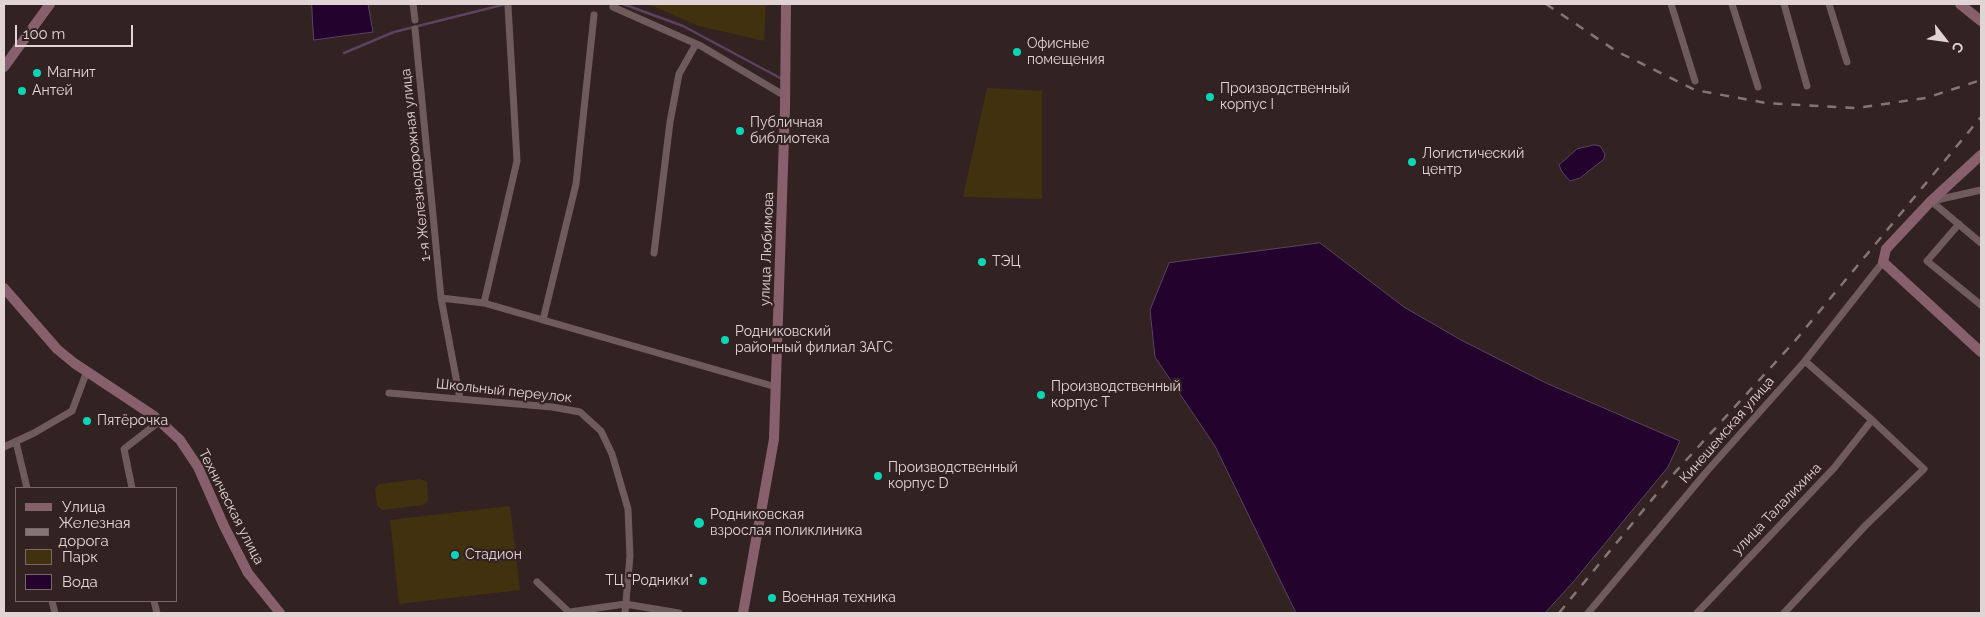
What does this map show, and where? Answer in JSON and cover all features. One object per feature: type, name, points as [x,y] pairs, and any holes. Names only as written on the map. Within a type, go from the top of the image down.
[{"type":"main road","points":[[4,67],[50,4]]},
{"type":"main road","name":"улица Любимова","points":[[743,613],[774,439],[786,4]]},
{"type":"main road","points":[[1960,4],[1981,21]]},
{"type":"main road","points":[[1981,155],[1931,202],[1886,249],[1883,262],[1981,352]]},
{"type":"main road","name":"Техническая улица","points":[[4,288],[57,349],[157,419],[180,440],[198,467],[224,526],[248,572],[280,613]]},
{"type":"street","points":[[413,4],[415,20]]},
{"type":"street","points":[[1671,4],[1695,81]]},
{"type":"street","points":[[1732,4],[1758,87]]},
{"type":"street","points":[[1784,4],[1807,86]]},
{"type":"street","points":[[1829,4],[1847,62]]},
{"type":"street","points":[[484,303],[517,161],[508,6]]},
{"type":"street","points":[[612,7],[785,86]]},
{"type":"street","points":[[543,320],[576,184],[594,15]]},
{"type":"street","name":"1-я Железнодорожная улица","points":[[415,29],[441,298],[460,399]]},
{"type":"street","points":[[654,253],[670,122],[679,74],[696,44]]},
{"type":"street","points":[[1931,202],[1981,190]]},
{"type":"street","points":[[1931,202],[1981,243]]},
{"type":"street","points":[[1959,224],[1927,261],[1981,305]]},
{"type":"street","name":"Кинешемская улица","points":[[1588,613],[1708,470],[1805,361],[1883,262]]},
{"type":"street","points":[[441,298],[484,303],[776,387]]},
{"type":"street","points":[[1784,613],[1866,525],[1924,469],[1805,361]]},
{"type":"street","points":[[4,447],[34,433],[72,411],[87,371]]},
{"type":"street","name":"Школьный переулок","points":[[390,392],[552,407],[580,412],[601,431],[612,454],[628,509],[630,556],[625,613]]},
{"type":"street","points":[[132,487],[124,449],[157,419]]},
{"type":"street","name":"улица Талалихина","points":[[1696,613],[1834,468],[1872,420]]},
{"type":"street","points":[[16,442],[27,487]]},
{"type":"street","points":[[538,582],[570,613],[625,604],[679,613]]},
{"type":"green space","points":[[648,4],[766,4],[764,41],[699,26]]},
{"type":"green space","points":[[987,88],[1042,91],[1042,199],[963,197]]},
{"type":"green space","points":[[420,479],[427,482],[428,500],[423,505],[382,510],[377,505],[375,489],[379,484]]},
{"type":"green space","name":"Стадион","points":[[510,506],[520,590],[399,604],[390,520]]},
{"type":"water","points":[[312,4],[368,4],[373,32],[314,40]]},
{"type":"water","points":[[1594,145],[1600,146],[1605,154],[1604,159],[1580,178],[1570,181],[1559,165],[1577,149]]},
{"type":"water","points":[[1320,243],[1404,307],[1461,340],[1546,383],[1680,441],[1668,467],[1574,581],[1545,613],[1296,613],[1215,446],[1155,357],[1150,310],[1169,263]]},
{"type":"waterway","points":[[344,53],[394,32],[506,4]]},
{"type":"waterway","points":[[623,4],[683,26],[782,79]]},
{"type":"railway","points":[[1546,4],[1616,51],[1695,90],[1766,103],[1856,108],[1926,98],[1981,80]]},
{"type":"railway","points":[[1559,613],[1668,480],[1794,342],[1981,117]]},
{"type":"place","name":"Офисные помещения","points":[[1017,52]]},
{"type":"place","name":"Магнит","points":[[37,73]]},
{"type":"place","name":"Антей","points":[[22,91]]},
{"type":"place","name":"Производственный корпус I","points":[[1210,97]]},
{"type":"place","name":"Публичная библиотека","points":[[740,131]]},
{"type":"place","name":"Логистический центр","points":[[1412,162]]},
{"type":"place","name":"ТЭЦ","points":[[982,262]]},
{"type":"place","name":"Родниковский районный филиал ЗАГС","points":[[725,340]]},
{"type":"place","name":"Производственный корпус T","points":[[1041,395]]},
{"type":"place","name":"Пятёрочка","points":[[87,421]]},
{"type":"place","name":"Производственный корпус D","points":[[878,476]]},
{"type":"place","name":"Родниковская взрослая поликлиника","points":[[699,523]]},
{"type":"place","name":"Стадион","points":[[455,555]]},
{"type":"place","name":"ТЦ \"Родники\"","points":[[703,581]]},
{"type":"place","name":"Военная техника","points":[[772,598]]}]
